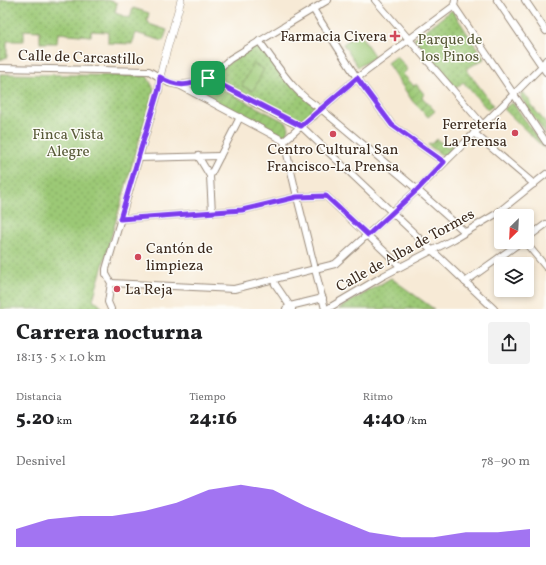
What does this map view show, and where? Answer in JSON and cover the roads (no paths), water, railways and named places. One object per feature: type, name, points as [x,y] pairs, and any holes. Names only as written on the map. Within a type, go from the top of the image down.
[{"type":"street","points":[[111,309],[108,302],[111,283],[106,274],[106,269],[159,88],[164,60],[181,0]]},
{"type":"street","points":[[179,85],[194,83],[208,78],[230,59],[328,0]]},
{"type":"street","points":[[375,0],[483,125]]},
{"type":"street","points":[[497,0],[546,72]]},
{"type":"street","points":[[525,0],[546,31]]},
{"type":"street","points":[[284,141],[357,78],[410,39],[454,3],[546,142]]},
{"type":"street","points":[[313,9],[357,78],[392,125],[444,162]]},
{"type":"street","points":[[259,41],[284,77],[312,104],[320,109],[417,190],[465,232]]},
{"type":"street","points":[[111,283],[234,289],[335,264],[417,190],[542,66],[546,60]]},
{"type":"street","name":"Calle de Carcastillo","points":[[0,68],[149,71],[169,83],[179,85]]},
{"type":"street","points":[[208,78],[301,126],[494,309]]},
{"type":"street","points":[[179,85],[284,141],[326,309]]},
{"type":"street","points":[[210,176],[240,118]]},
{"type":"street","points":[[474,133],[534,184]]},
{"type":"street","points":[[198,156],[210,176],[212,213]]},
{"type":"street","points":[[138,158],[220,156]]},
{"type":"street","name":"Calle de Alba de Tormes","points":[[326,309],[400,266],[432,251],[496,214],[546,174]]},
{"type":"street","points":[[120,219],[242,210],[297,197],[326,196],[400,266]]},
{"type":"street","points":[[534,233],[546,224]]},
{"type":"street","points":[[465,282],[511,249]]},
{"type":"street","points":[[531,249],[546,267]]},
{"type":"street","points":[[274,280],[289,308],[323,298]]},
{"type":"place","name":"Farmacia Civera","points":[[395,36]]},
{"type":"place","name":"Ferretería La Prensa","points":[[515,133]]},
{"type":"place","name":"Centro Cultural San Francisco-La Prensa","points":[[333,134]]},
{"type":"place","name":"Cantón de limpieza","points":[[138,257]]},
{"type":"place","name":"La Reja","points":[[117,289]]},
{"type":"park label","name":"Parque de los Pinos","points":[[450,48]]},
{"type":"park label","name":"Finca Vista Alegre","points":[[68,142]]}]
